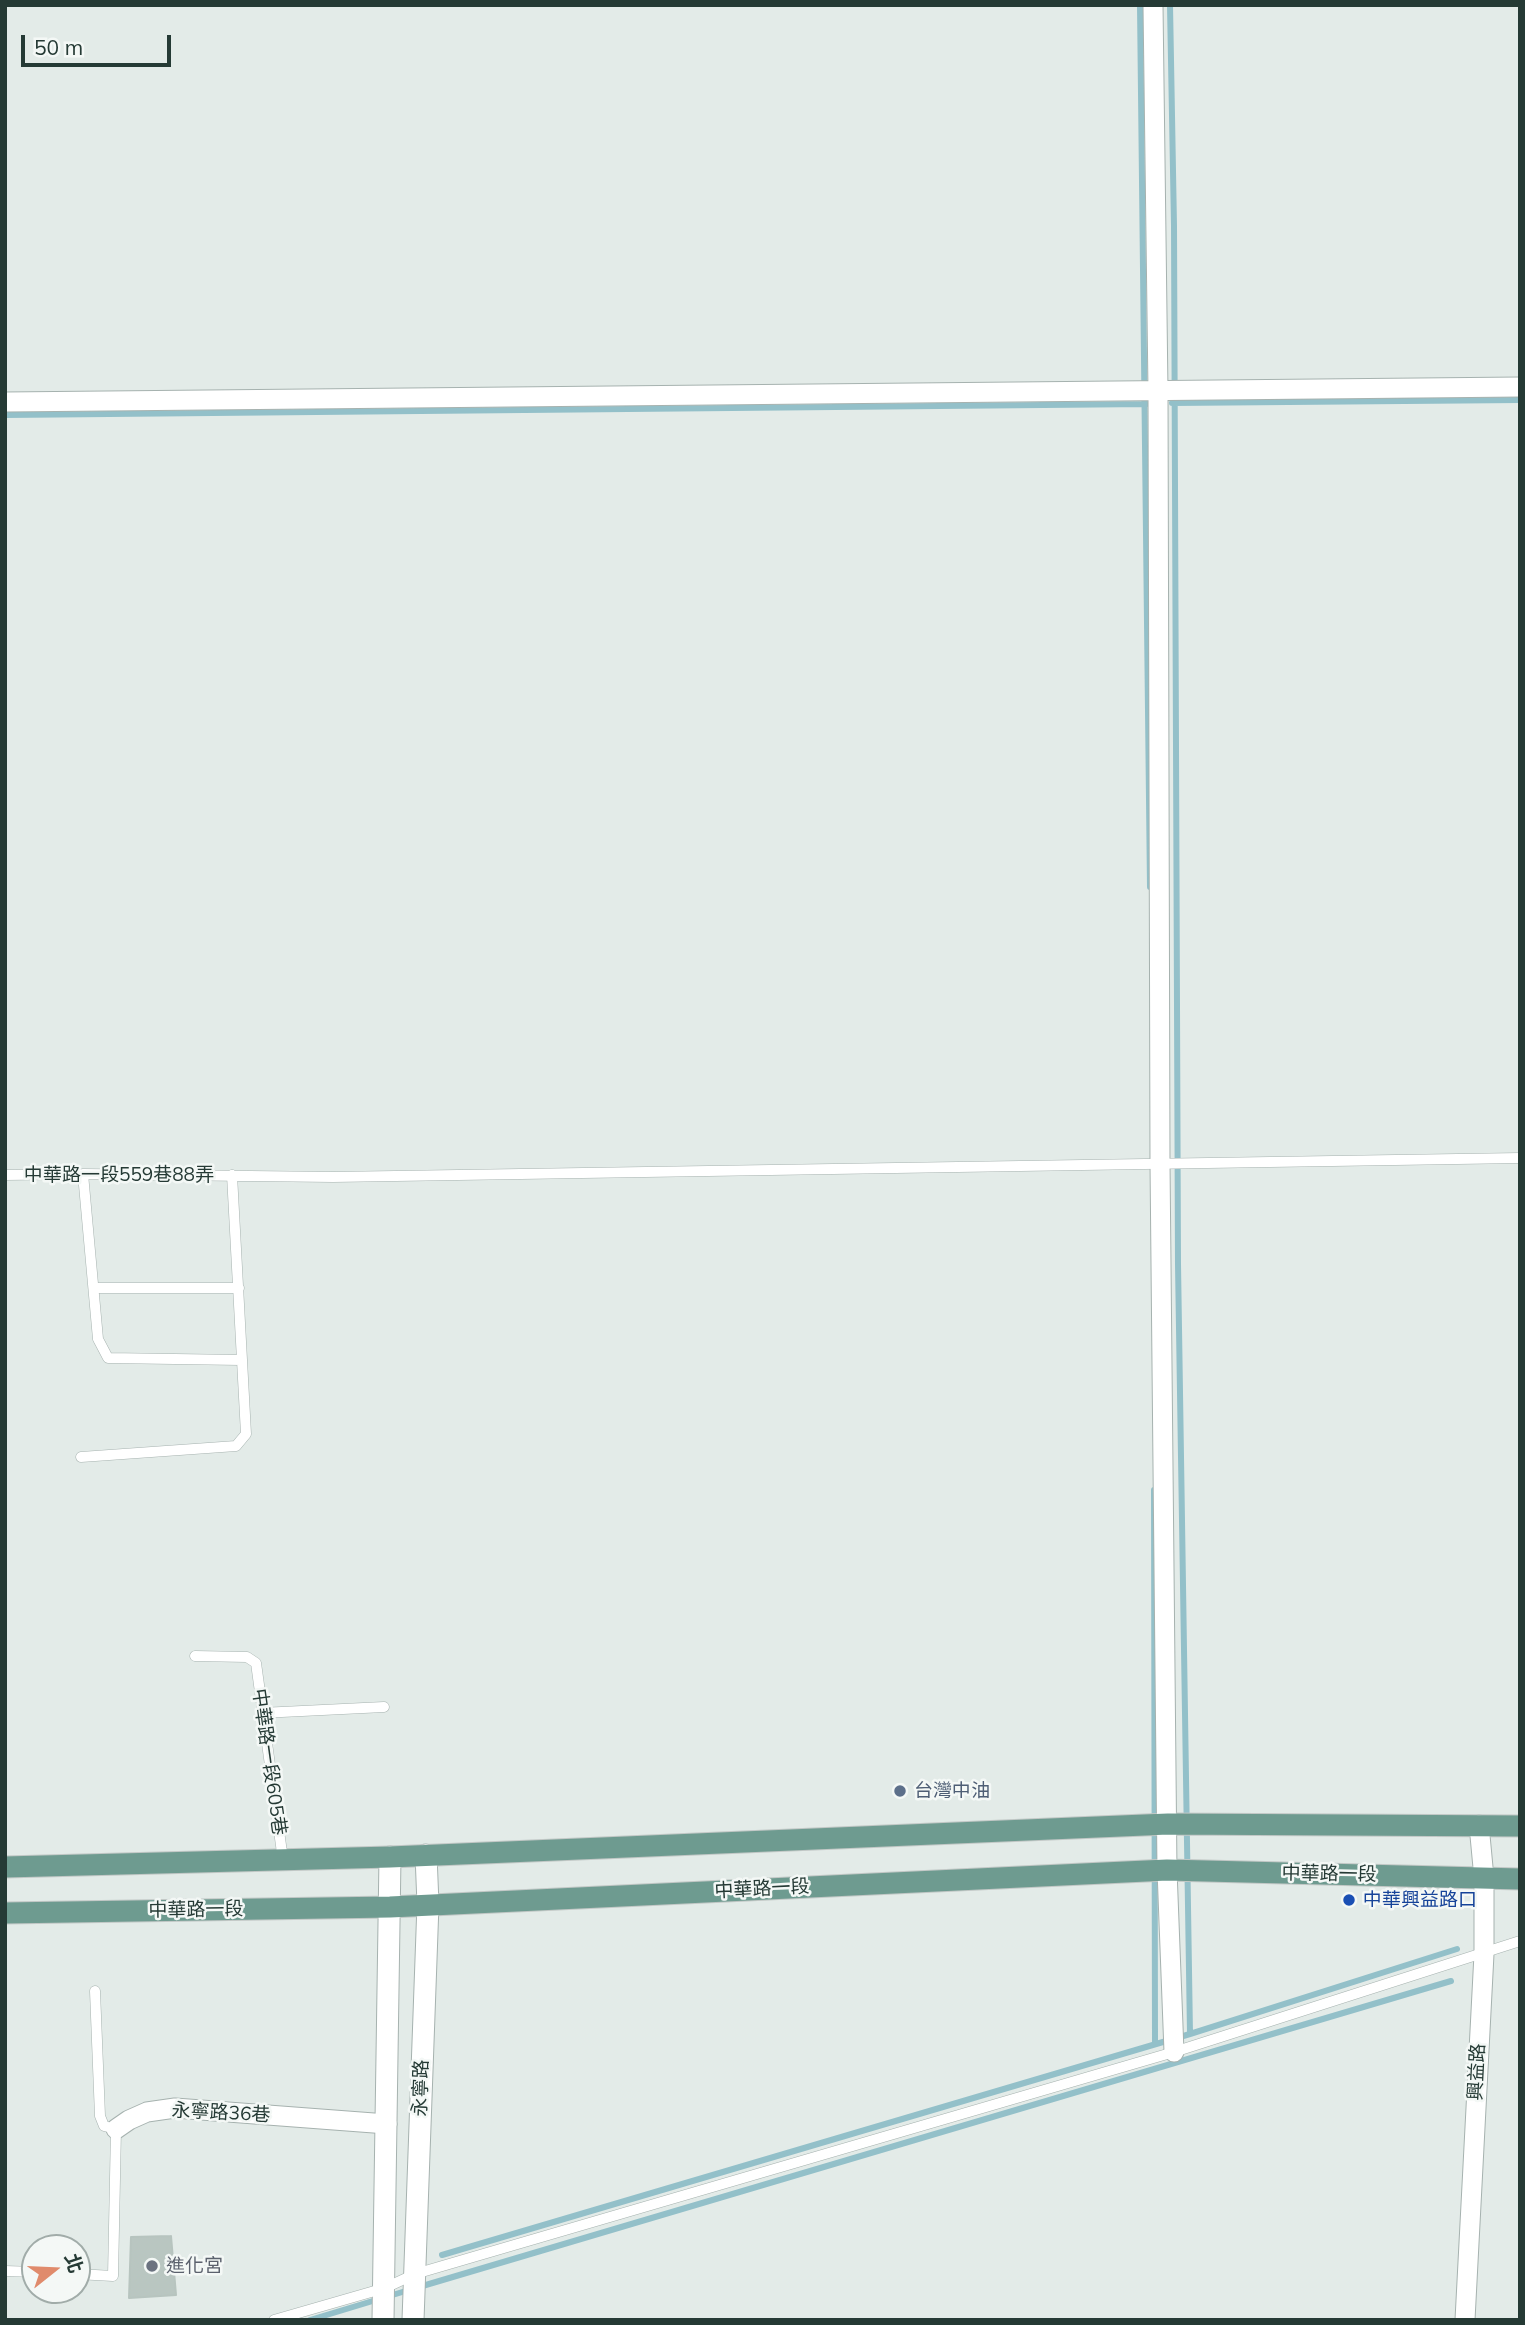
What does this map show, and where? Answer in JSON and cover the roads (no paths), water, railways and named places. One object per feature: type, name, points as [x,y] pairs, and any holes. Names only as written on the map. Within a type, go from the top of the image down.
[{"type":"main road","points":[[5,1867],[390,1857],[1168,1824],[1520,1826]]},
{"type":"main road","name":"中華路一段","points":[[5,1913],[390,1907],[1167,1870],[1520,1879]]},
{"type":"street","points":[[1153,5],[1158,391],[1160,1163],[1167,1870],[1174,2052]]},
{"type":"street","points":[[5,402],[1520,387]]},
{"type":"street","name":"興益路","points":[[1465,2320],[1484,1954],[1484,1878],[1479,1825]]},
{"type":"street","name":"永寧路","points":[[413,2320],[428,1904],[426,1855]]},
{"type":"street","name":"永寧路","points":[[383,2320],[390,1857]]},
{"type":"street","name":"永寧路36巷","points":[[116,2129],[147,2112],[175,2109],[387,2124]]},
{"type":"lane","name":"中華路一段559巷88弄","points":[[5,1175],[361,1176],[1520,1158]]},
{"type":"lane","points":[[83,1174],[98,1339],[108,1358],[241,1360]]},
{"type":"lane","points":[[81,1457],[236,1446],[246,1434],[232,1175]]},
{"type":"lane","points":[[94,1288],[239,1288]]},
{"type":"lane","name":"中華路一段605巷","points":[[195,1656],[247,1657],[256,1663],[284,1860]]},
{"type":"lane","points":[[261,1713],[384,1707]]},
{"type":"lane","points":[[274,2320],[385,2288],[415,2274],[1174,2052],[1520,1941]]},
{"type":"lane","points":[[91,2275],[114,2276],[116,2129],[104,2126],[100,2116],[95,1991]]},
{"type":"waterway","points":[[1140,5],[1150,887]]},
{"type":"waterway","points":[[1170,5],[1174,226],[1178,1264],[1190,2034]]},
{"type":"waterway","points":[[1172,403],[1520,400]]},
{"type":"waterway","points":[[5,415],[1147,404]]},
{"type":"waterway","points":[[1154,1490],[1155,2044]]},
{"type":"waterway","points":[[442,2255],[1190,2034],[1457,1949]]},
{"type":"waterway","points":[[419,2287],[1451,1981]]},
{"type":"waterway","points":[[310,2320],[409,2290]]},
{"type":"place","name":"台灣中油","points":[[900,1791]]},
{"type":"place","name":"中華興益路口","points":[[1349,1900]]},
{"type":"place","name":"進化宮","points":[[152,2266]]}]
